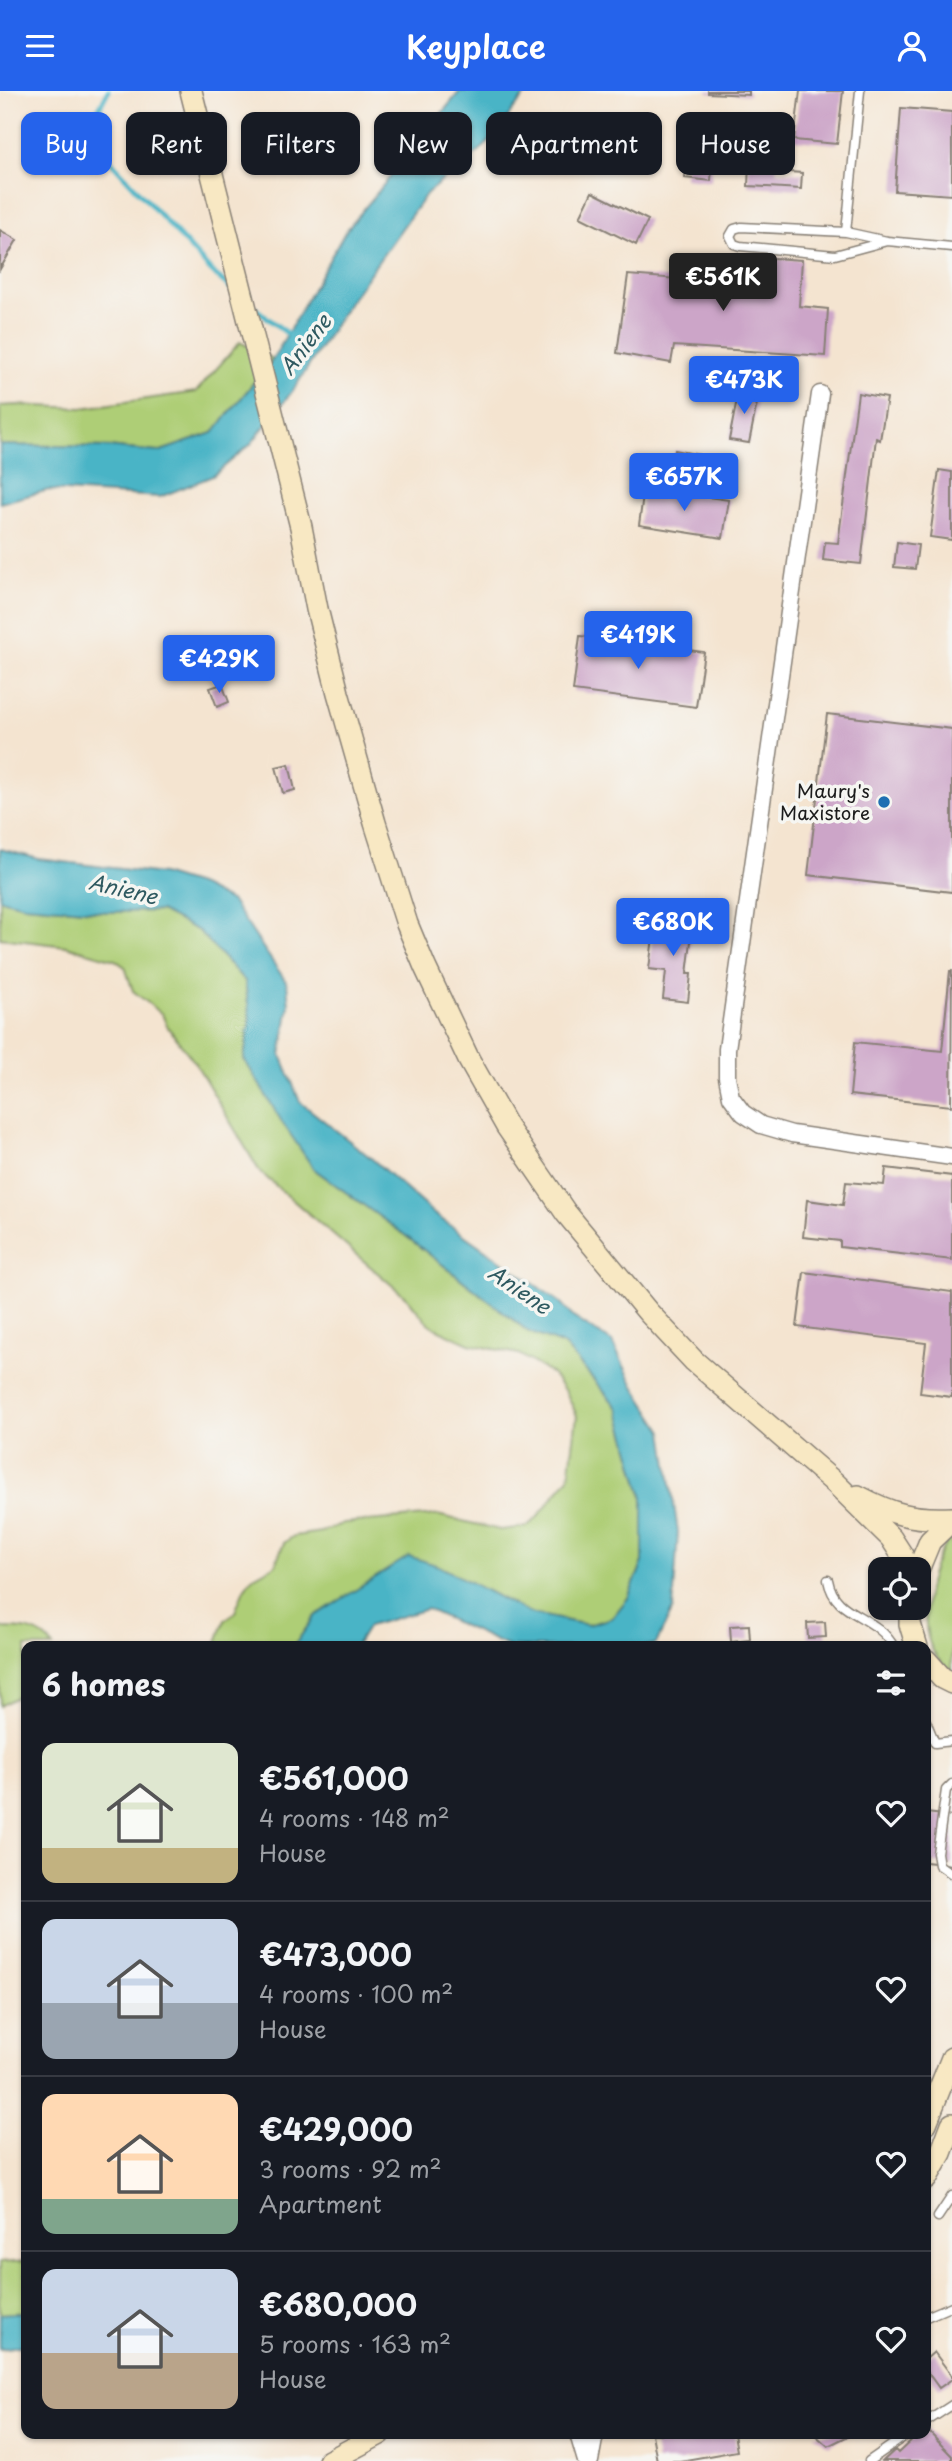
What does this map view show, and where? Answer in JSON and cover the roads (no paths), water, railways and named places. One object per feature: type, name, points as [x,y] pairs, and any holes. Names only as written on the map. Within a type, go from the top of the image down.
[{"type":"main road","points":[[191,91],[302,527],[317,609],[338,693],[392,882],[425,967],[469,1060],[507,1127],[566,1213],[648,1312],[694,1361],[835,1483],[891,1538],[903,1557]]},
{"type":"main road","points":[[835,1483],[881,1508],[902,1516],[952,1519]]},
{"type":"main road","points":[[923,1557],[930,1541],[952,1519]]},
{"type":"main road","points":[[911,1620],[915,1641]]},
{"type":"main road","points":[[931,1665],[949,1685]]},
{"type":"main road","points":[[931,2110],[952,2058]]},
{"type":"main road","points":[[931,2170],[952,2124]]},
{"type":"main road","points":[[329,2461],[371,2439]]},
{"type":"street","points":[[820,394],[727,1049],[728,1087],[743,1113],[771,1129],[952,1157]]},
{"type":"street","points":[[580,2439],[588,2461]]},
{"type":"street","points":[[588,2461],[595,2439]]},
{"type":"lane","points":[[846,232],[860,91]]},
{"type":"lane","points":[[887,241],[844,254],[824,255],[740,246],[734,244],[730,236],[734,229],[741,227],[846,232],[887,241],[952,247]]},
{"type":"lane","points":[[828,1580],[836,1601],[881,1629],[890,1641]]},
{"type":"lane","points":[[931,1733],[935,1743],[952,1741]]},
{"type":"lane","points":[[952,1784],[946,1790],[937,1853],[939,1865],[952,1874]]},
{"type":"lane","points":[[937,2217],[952,2196]]},
{"type":"lane","points":[[931,2315],[952,2306]]},
{"type":"lane","points":[[931,2420],[952,2405]]},
{"type":"lane","points":[[869,2461],[901,2439]]},
{"type":"water","points":[[460,91],[528,91],[512,112],[486,112],[486,145],[472,157],[472,112],[443,112]]},
{"type":"water","name":"Aniene","points":[[391,175],[449,175],[427,193],[350,301],[294,389],[250,445],[213,476],[160,497],[49,490],[0,503],[0,445],[108,447],[158,452],[213,433],[273,359],[345,232]]},
{"type":"water","name":"Aniene","points":[[0,849],[39,859],[162,874],[201,886],[232,902],[287,983],[289,1005],[281,1055],[300,1102],[371,1158],[434,1214],[561,1303],[573,1317],[612,1342],[634,1386],[663,1431],[678,1532],[673,1609],[657,1641],[496,1641],[427,1609],[368,1626],[359,1641],[297,1641],[315,1616],[409,1556],[439,1566],[529,1613],[588,1625],[612,1618],[628,1598],[643,1562],[643,1498],[618,1408],[564,1345],[529,1332],[402,1233],[314,1169],[244,1059],[250,1019],[245,981],[199,931],[160,911],[108,912],[24,905],[0,899]]},
{"type":"water","points":[[21,2312],[21,2346],[0,2349],[0,2314]]},
{"type":"waterway","points":[[108,91],[95,116],[99,148],[211,271],[233,290]]},
{"type":"waterway","name":"Aniene","points":[[251,305],[293,338]]},
{"type":"place","name":"Maury's Maxistore","points":[[884,802]]}]
